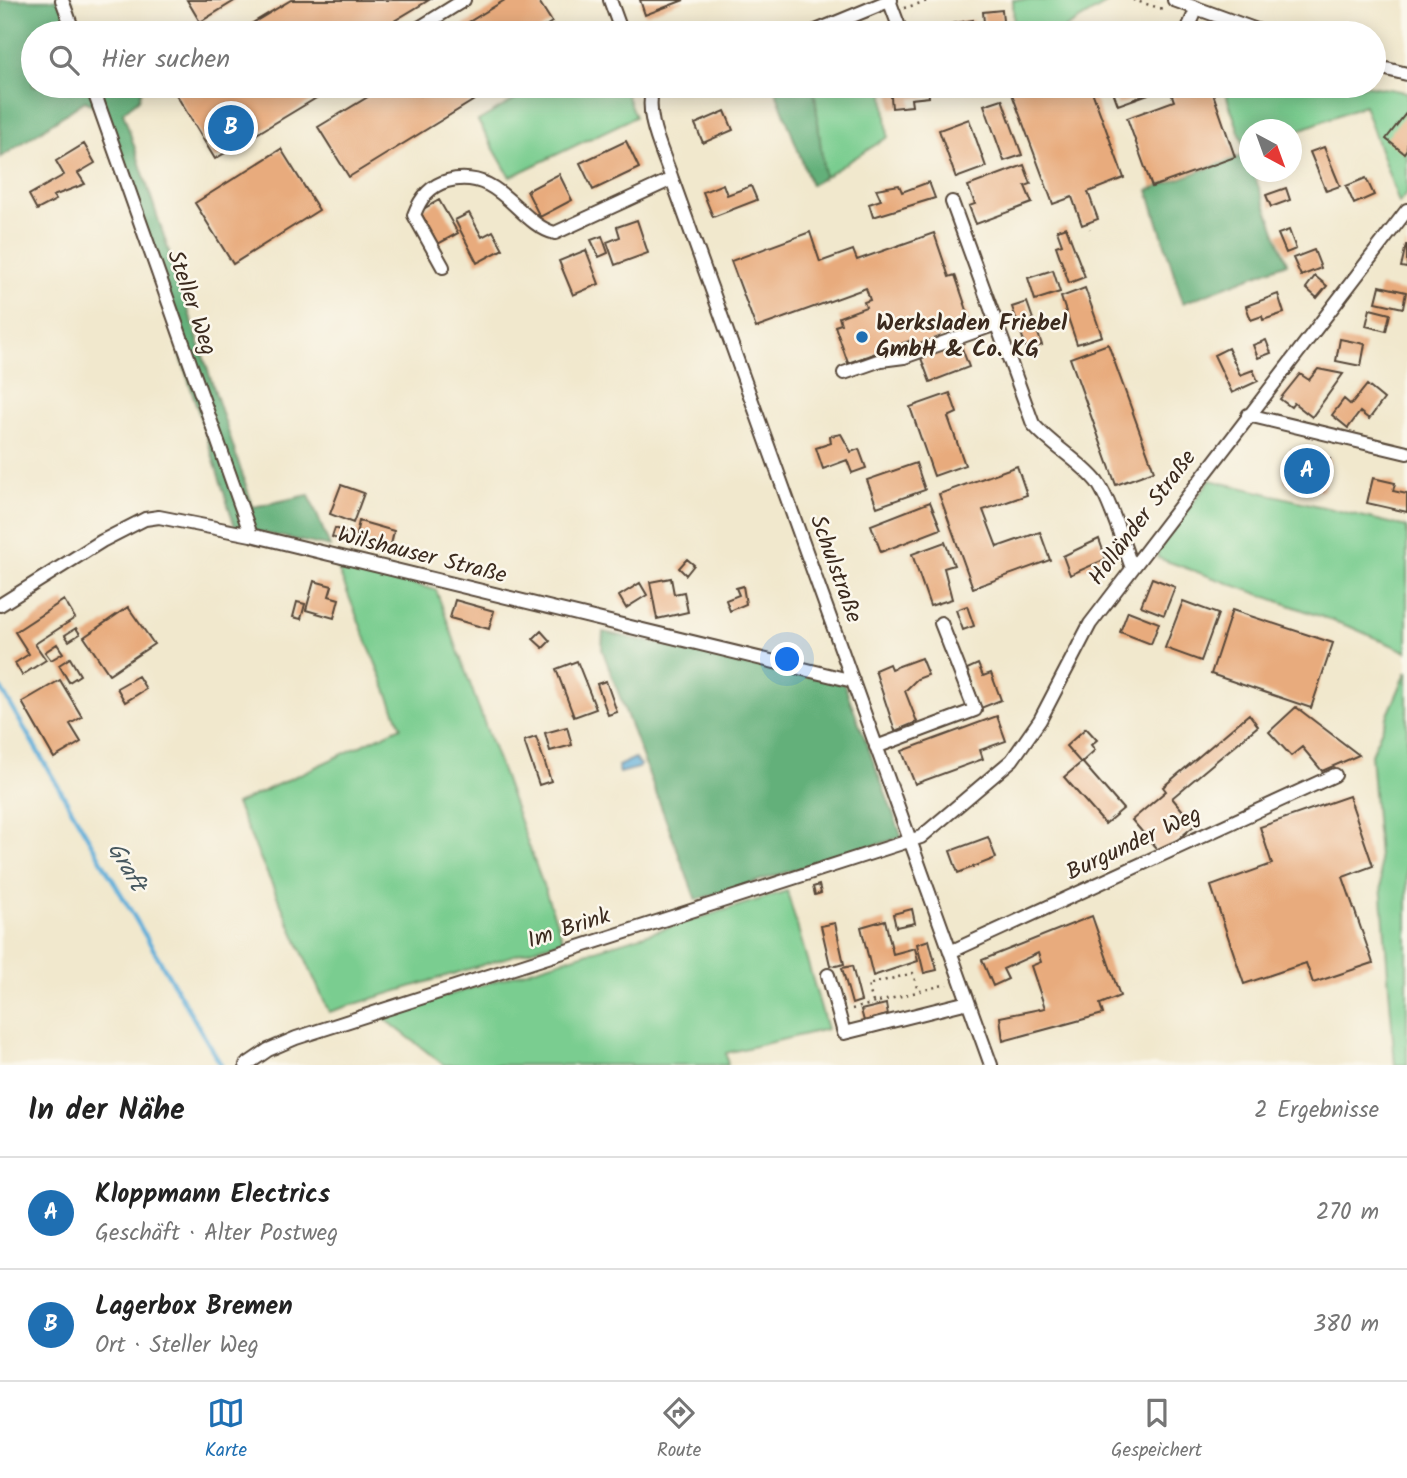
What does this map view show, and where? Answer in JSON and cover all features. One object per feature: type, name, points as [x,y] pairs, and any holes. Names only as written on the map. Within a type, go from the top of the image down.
[{"type":"street","points":[[62,0],[70,21]]},
{"type":"street","points":[[430,21],[464,0]]},
{"type":"street","points":[[610,0],[618,21]]},
{"type":"street","points":[[840,21],[890,0],[897,21]]},
{"type":"street","points":[[1186,21],[1187,3],[1234,21]]},
{"type":"street","points":[[1386,69],[1407,74]]},
{"type":"street","name":"Steller Weg","points":[[96,98],[251,535]]},
{"type":"street","name":"Schulstraße","points":[[650,98],[651,116],[672,178],[991,1065]]},
{"type":"street","points":[[443,267],[414,215],[428,190],[442,183],[459,178],[476,180],[516,203],[540,227],[555,233],[672,178]]},
{"type":"street","points":[[952,202],[1033,424],[1052,445],[1083,467],[1099,484],[1132,568]]},
{"type":"street","name":"Holländer Straße","points":[[909,841],[921,837],[1012,760],[1040,720],[1090,624],[1407,210]]},
{"type":"street","points":[[844,373],[881,360],[904,357],[996,324]]},
{"type":"street","points":[[1248,415],[1407,453]]},
{"type":"street","name":"Wilshauser Straße","points":[[0,605],[102,541],[145,519],[159,517],[251,535],[853,681]]},
{"type":"street","points":[[876,747],[975,710],[941,623]]},
{"type":"street","name":"Burgunder Weg","points":[[950,952],[1335,775]]},
{"type":"street","name":"Im Brink","points":[[246,1065],[268,1050],[296,1038],[909,841]]},
{"type":"street","points":[[828,975],[844,1033],[968,1002]]},
{"type":"path","points":[[1088,222],[1090,229]]},
{"type":"path","points":[[873,1003],[868,985],[913,973],[918,992]]},
{"type":"path","points":[[863,1006],[960,981]]},
{"type":"green space","points":[[0,0],[71,0],[78,21],[21,21],[21,98],[139,98],[123,112],[253,507],[309,495],[330,547],[235,527],[103,111],[85,101],[0,158]]},
{"type":"green space","points":[[1013,0],[1109,2],[1077,21],[1014,21]]},
{"type":"green space","points":[[1386,89],[1407,92],[1407,193],[1399,203],[1364,105],[1302,129],[1302,119],[1239,119],[1239,131],[1227,98],[1386,98]]},
{"type":"green space","points":[[517,98],[628,98],[635,117],[510,177],[478,121]]},
{"type":"green space","points":[[778,98],[815,98],[824,177],[811,185]]},
{"type":"green space","points":[[815,98],[884,98],[888,137],[824,177]]},
{"type":"green space","points":[[1239,157],[1239,182],[1257,182],[1287,263],[1183,303],[1148,190]]},
{"type":"green space","points":[[1210,480],[1407,527],[1407,652],[1353,628],[1158,558],[1157,551]]},
{"type":"green space","points":[[336,564],[436,590],[563,940],[329,1012],[236,804],[401,727]]},
{"type":"green space","points":[[603,632],[844,684],[902,837],[696,900],[602,649]]},
{"type":"green space","points":[[1407,671],[1407,1065],[1395,1065],[1371,754]]},
{"type":"green space","points":[[787,891],[827,1029],[726,1053],[728,1065],[444,1065],[381,1016]]},
{"type":"water","points":[[635,758],[640,765],[638,768],[620,773],[618,766]]},
{"type":"building","points":[[187,0],[236,0],[202,21]]},
{"type":"building","points":[[291,0],[429,0],[394,21],[256,21]]},
{"type":"building","points":[[505,0],[538,0],[551,21],[471,21]]},
{"type":"building","points":[[640,0],[684,0],[645,15]]},
{"type":"building","points":[[1002,10],[1003,21],[984,21],[983,12]]},
{"type":"building","points":[[178,98],[316,98],[215,159]]},
{"type":"building","points":[[366,98],[477,98],[349,177],[318,127]]},
{"type":"building","points":[[891,98],[920,98],[911,99],[912,106],[892,108]]},
{"type":"building","points":[[1013,98],[1094,98],[1124,178],[1088,192],[1098,219],[1082,225],[1072,197],[1053,204]]},
{"type":"building","points":[[1115,98],[1138,98],[1118,105]]},
{"type":"building","points":[[1173,98],[1214,98],[1235,157],[1152,187],[1127,118],[1174,101]]},
{"type":"building","points":[[1002,99],[1022,155],[1004,161],[984,105]]},
{"type":"building","points":[[725,111],[733,130],[703,143],[695,124]]},
{"type":"building","points":[[1407,112],[1407,149],[1404,153],[1386,139]]},
{"type":"building","points":[[969,119],[986,167],[956,178],[939,130]]},
{"type":"building","points":[[626,141],[639,168],[593,190],[580,163]]},
{"type":"building","points":[[84,144],[95,163],[78,173],[85,184],[53,196],[56,200],[37,210],[29,195],[64,175],[56,161]]},
{"type":"building","points":[[1324,147],[1340,186],[1326,191],[1310,152]]},
{"type":"building","points":[[281,149],[319,210],[233,264],[195,203]]},
{"type":"building","points":[[1024,165],[1031,184],[1025,186],[1032,203],[976,224],[969,206],[975,204],[968,186]]},
{"type":"building","points":[[559,174],[572,200],[540,217],[527,191]]},
{"type":"building","points":[[1366,178],[1374,195],[1354,204],[1346,186]]},
{"type":"building","points":[[929,182],[935,198],[873,217],[869,204],[881,200],[876,189],[899,185],[902,192]]},
{"type":"building","points":[[723,184],[727,195],[751,186],[757,200],[713,217],[703,192]]},
{"type":"building","points":[[1286,188],[1290,200],[1271,207],[1266,195]]},
{"type":"building","points":[[439,200],[458,233],[438,244],[420,211]]},
{"type":"building","points":[[469,213],[482,237],[493,231],[503,249],[477,263],[455,220]]},
{"type":"building","points":[[637,220],[648,253],[615,265],[607,242],[620,237],[617,227]]},
{"type":"building","points":[[1066,227],[1085,277],[1069,283],[1056,246],[1062,244],[1057,230]]},
{"type":"building","points":[[1289,230],[1296,249],[1286,253],[1278,234]]},
{"type":"building","points":[[810,232],[820,262],[853,250],[857,260],[934,233],[949,277],[955,275],[970,319],[946,327],[949,335],[915,348],[912,340],[848,363],[835,326],[841,324],[839,317],[866,307],[864,302],[870,300],[866,288],[756,328],[731,261]]},
{"type":"building","points":[[602,236],[608,253],[599,257],[591,240]]},
{"type":"building","points":[[1407,245],[1407,268],[1401,267]]},
{"type":"building","points":[[586,250],[599,284],[573,295],[559,261]]},
{"type":"building","points":[[1314,250],[1321,268],[1301,276],[1293,258]]},
{"type":"building","points":[[1053,270],[1060,292],[1035,300],[1028,278]]},
{"type":"building","points":[[1315,276],[1327,286],[1317,298],[1306,288]]},
{"type":"building","points":[[1380,286],[1406,292],[1403,308],[1376,302]]},
{"type":"building","points":[[1085,288],[1102,336],[1077,344],[1061,297]]},
{"type":"building","points":[[1278,294],[1284,313],[1263,320],[1262,316],[1251,320],[1246,306]]},
{"type":"building","points":[[1027,302],[1042,345],[1027,350],[1012,307]]},
{"type":"building","points":[[1370,309],[1390,314],[1386,331],[1366,326]]},
{"type":"building","points":[[1340,339],[1365,344],[1361,366],[1336,361]]},
{"type":"building","points":[[1266,340],[1271,353],[1258,358],[1253,345]]},
{"type":"building","points":[[960,343],[969,367],[930,382],[921,358]]},
{"type":"building","points":[[1108,344],[1154,471],[1116,485],[1070,358]]},
{"type":"building","points":[[1228,348],[1240,375],[1253,370],[1258,381],[1232,393],[1214,355]]},
{"type":"building","points":[[1318,369],[1343,374],[1312,417],[1294,403],[1291,407],[1280,399],[1300,374],[1309,380]]},
{"type":"building","points":[[1367,385],[1384,399],[1369,419],[1360,412],[1348,428],[1332,415],[1344,399],[1351,405]]},
{"type":"building","points":[[950,393],[957,413],[948,417],[965,465],[934,476],[910,407]]},
{"type":"building","points":[[841,434],[851,452],[859,449],[866,468],[852,473],[847,460],[823,469],[816,448],[831,443],[830,436]]},
{"type":"building","points":[[1291,450],[1330,459],[1323,491],[1284,482]]},
{"type":"building","points":[[916,463],[925,490],[877,507],[867,480]]},
{"type":"building","points":[[1017,466],[1027,495],[983,510],[997,547],[1040,532],[1050,560],[973,588],[939,494]]},
{"type":"building","points":[[1373,478],[1395,483],[1393,491],[1407,494],[1407,512],[1367,503]]},
{"type":"building","points":[[341,485],[364,493],[353,523],[330,514]]},
{"type":"building","points":[[930,502],[941,529],[881,552],[871,525]]},
{"type":"building","points":[[359,521],[394,531],[390,549],[355,539]]},
{"type":"building","points":[[335,528],[345,532],[342,541],[332,537]]},
{"type":"building","points":[[1099,539],[1106,559],[1070,575],[1063,556]]},
{"type":"building","points":[[945,542],[954,565],[944,568],[952,599],[930,606],[912,554]]},
{"type":"building","points":[[687,559],[694,565],[686,575],[679,568]]},
{"type":"building","points":[[671,578],[674,594],[684,592],[688,612],[657,619],[650,582]]},
{"type":"building","points":[[1152,578],[1175,587],[1164,615],[1141,606]]},
{"type":"building","points":[[314,581],[332,586],[329,596],[339,599],[334,618],[306,610]]},
{"type":"building","points":[[640,583],[647,595],[626,608],[619,596]]},
{"type":"building","points":[[743,586],[746,604],[730,611],[726,600],[739,595],[736,588]]},
{"type":"building","points":[[64,600],[75,618],[35,644],[46,660],[22,675],[15,663],[29,654],[15,632]]},
{"type":"building","points":[[455,600],[494,611],[489,629],[450,618]]},
{"type":"building","points":[[1183,601],[1218,614],[1201,661],[1165,648]]},
{"type":"building","points":[[297,602],[305,604],[301,619],[293,617]]},
{"type":"building","points":[[967,606],[974,626],[963,630],[956,610]]},
{"type":"building","points":[[128,607],[154,644],[109,674],[84,637]]},
{"type":"building","points":[[1232,610],[1333,643],[1311,708],[1211,674]]},
{"type":"building","points":[[1128,611],[1159,623],[1151,644],[1120,632]]},
{"type":"building","points":[[76,628],[80,634],[69,641],[65,635]]},
{"type":"building","points":[[541,631],[550,641],[543,648],[533,639]]},
{"type":"building","points":[[57,644],[63,653],[51,660],[45,652]]},
{"type":"building","points":[[70,658],[80,675],[69,682],[59,665]]},
{"type":"building","points":[[921,658],[928,675],[917,679],[905,691],[917,722],[895,731],[875,670],[889,664],[891,669]]},
{"type":"building","points":[[577,661],[596,709],[574,717],[556,669]]},
{"type":"building","points":[[978,664],[983,676],[991,673],[1001,700],[981,708],[967,669]]},
{"type":"building","points":[[138,676],[146,689],[125,702],[117,688]]},
{"type":"building","points":[[60,680],[82,717],[70,724],[81,742],[54,758],[22,702]]},
{"type":"building","points":[[606,681],[617,712],[608,715],[597,684]]},
{"type":"building","points":[[1296,707],[1359,755],[1322,771],[1302,747],[1291,756],[1269,732]]},
{"type":"building","points":[[1249,714],[1258,726],[1172,798],[1195,825],[1161,854],[1132,820],[1166,791],[1163,787]]},
{"type":"building","points":[[997,716],[1006,741],[980,750],[983,759],[915,784],[902,751]]},
{"type":"building","points":[[567,727],[572,745],[550,751],[545,733]]},
{"type":"building","points":[[1086,728],[1097,740],[1091,745],[1095,750],[1081,763],[1066,746]]},
{"type":"building","points":[[536,737],[551,781],[539,785],[524,741]]},
{"type":"building","points":[[1082,762],[1123,809],[1105,824],[1064,777]]},
{"type":"building","points":[[1349,796],[1373,866],[1343,877],[1373,963],[1313,983],[1306,963],[1244,984],[1211,886],[1272,864],[1260,827]]},
{"type":"building","points":[[988,837],[996,858],[958,873],[950,851]]},
{"type":"building","points":[[819,885],[821,893],[815,895],[813,887]]},
{"type":"building","points":[[912,909],[915,923],[896,927],[893,914]]},
{"type":"building","points":[[1092,916],[1120,996],[1100,1004],[1103,1014],[1003,1041],[1000,1017],[1045,1008],[1031,966],[1041,962],[1038,953],[1003,969],[1008,979],[993,986],[982,960]]},
{"type":"building","points":[[885,920],[893,954],[915,948],[918,961],[873,976],[861,927]]},
{"type":"building","points":[[835,923],[844,964],[836,966],[830,965],[821,926]]},
{"type":"building","points":[[929,940],[937,970],[924,973],[917,944]]},
{"type":"building","points":[[852,966],[861,1001],[852,1004],[842,968]]},
{"type":"building","points":[[886,1004],[888,1015],[864,1021],[861,1010]]},
{"type":"waterway","name":"Graft","points":[[0,687],[221,1065]]},
{"type":"place","name":"Lagerbox Bremen","points":[[231,128]]},
{"type":"place","name":"Werksladen Friebel GmbH & Co. KG","points":[[862,337]]},
{"type":"place","name":"Kloppmann Electrics","points":[[1307,471]]}]
